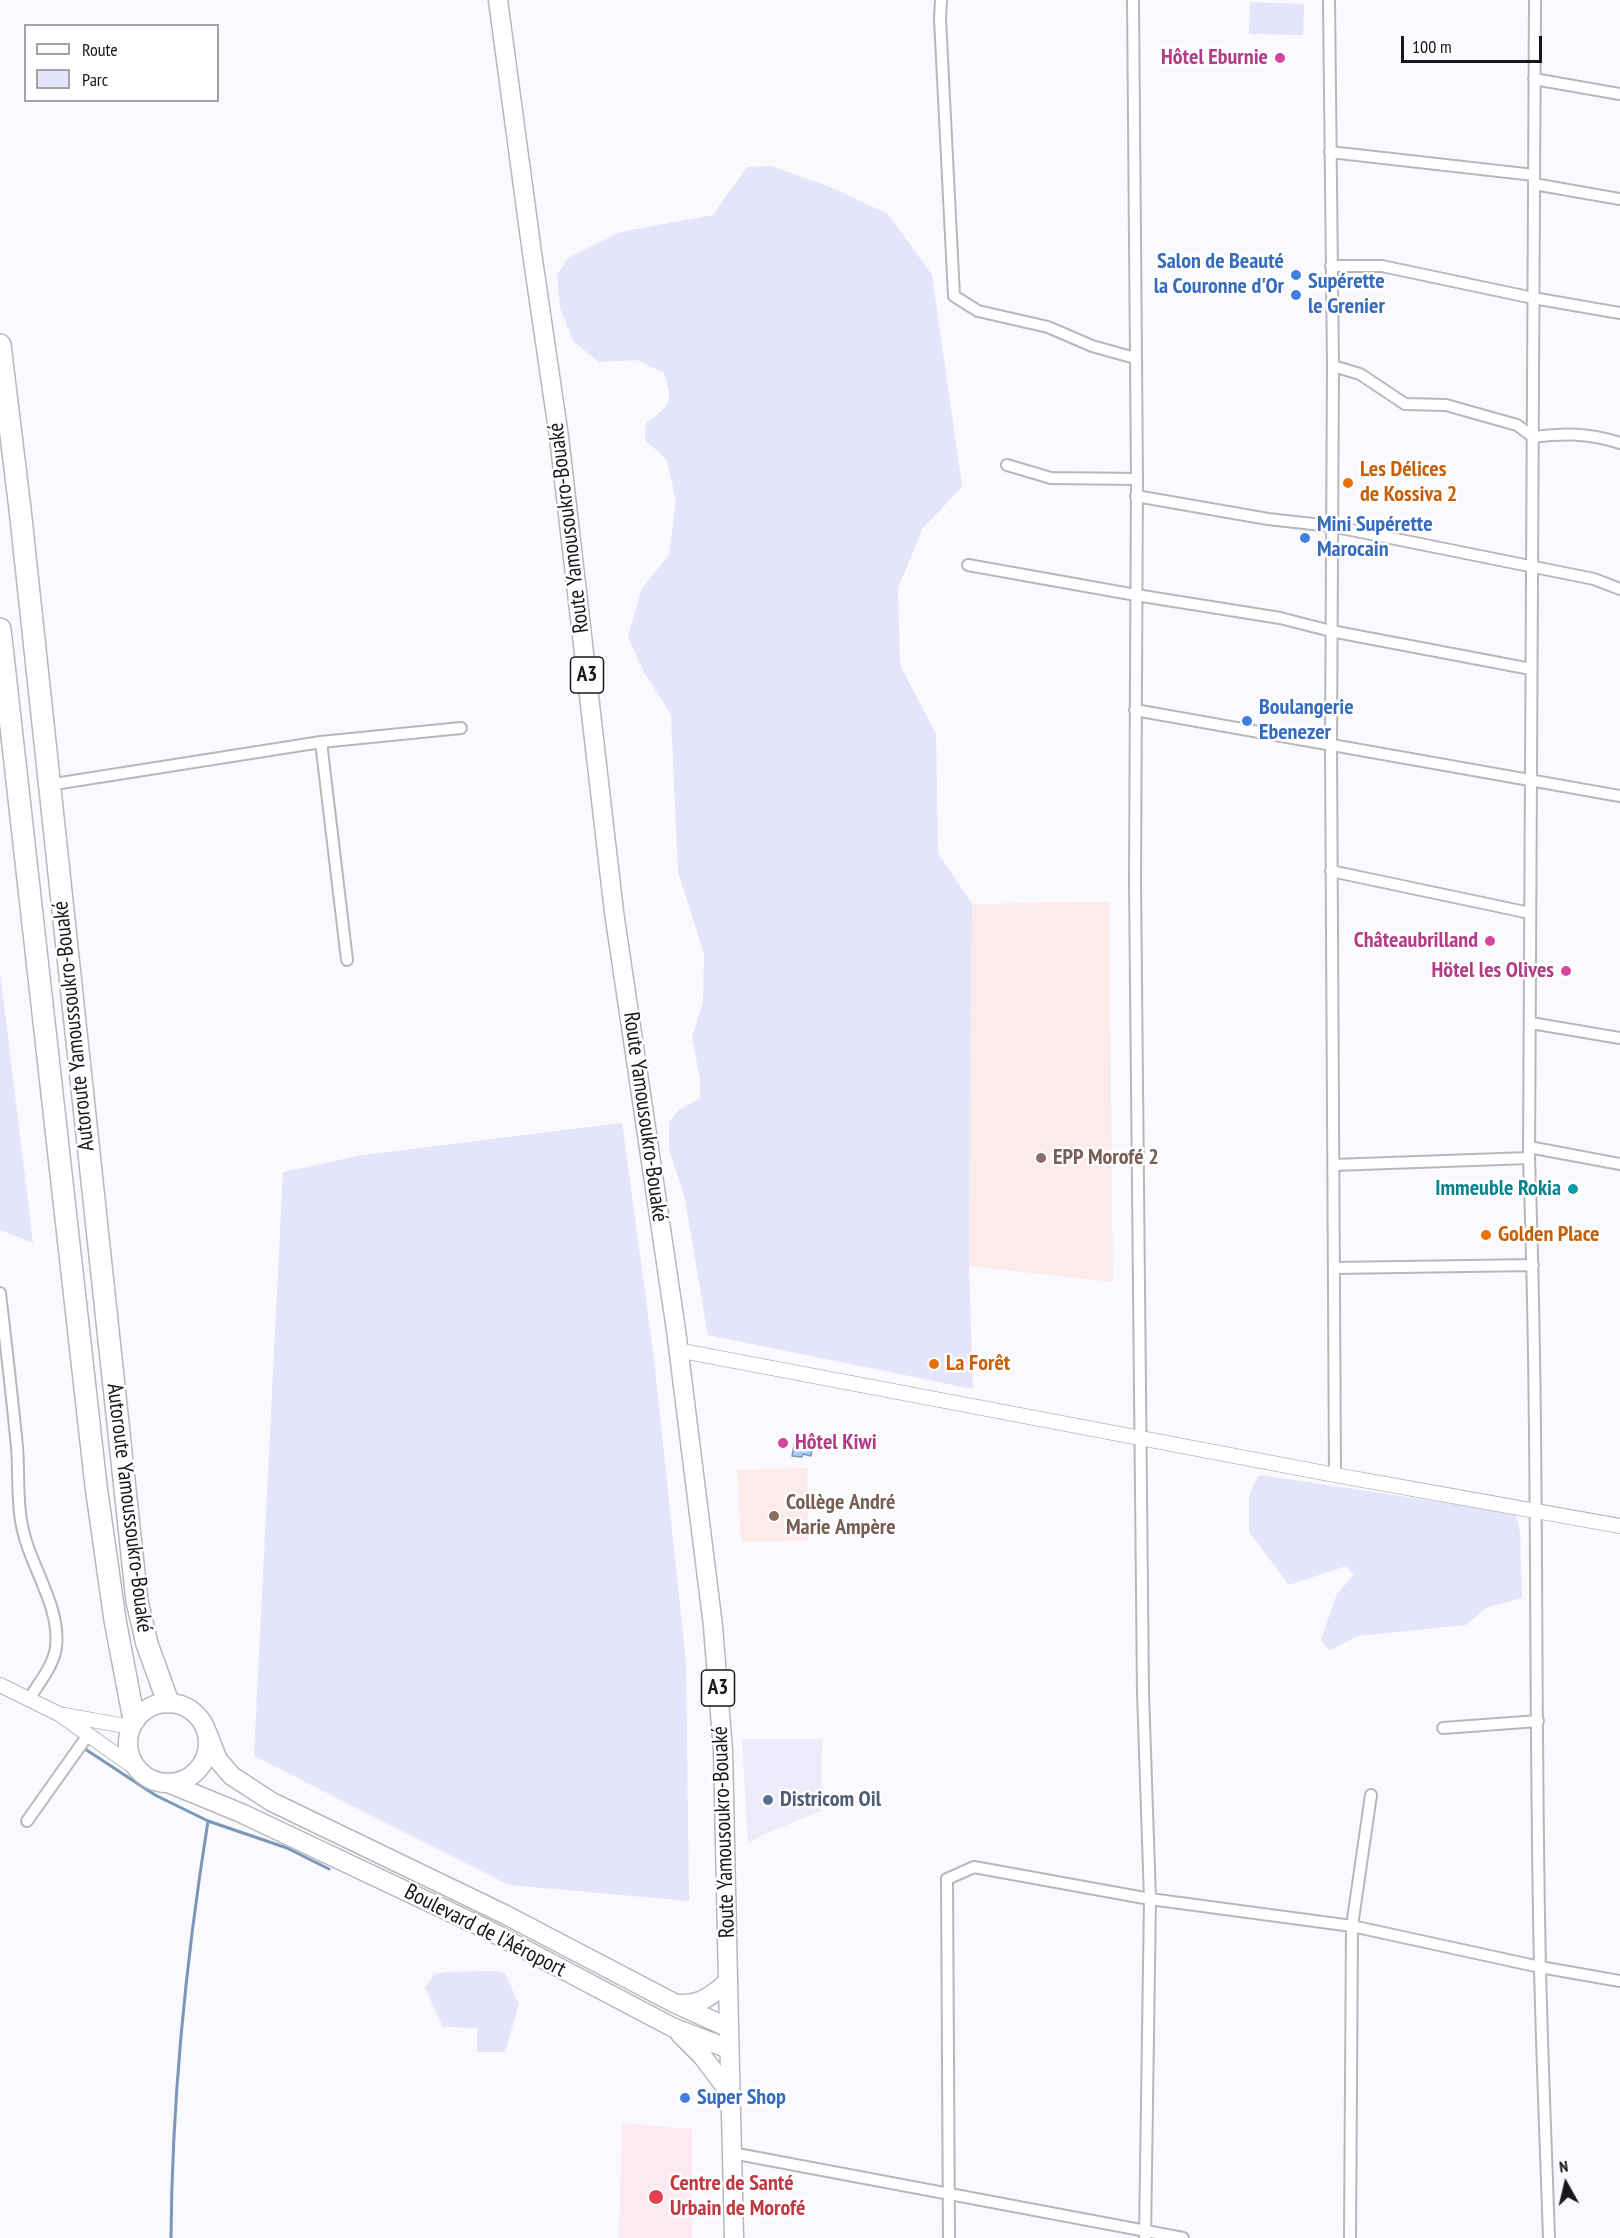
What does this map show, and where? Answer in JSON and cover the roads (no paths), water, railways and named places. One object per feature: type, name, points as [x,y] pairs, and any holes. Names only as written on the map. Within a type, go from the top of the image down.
[{"type":"highway","name":"Autoroute Yamoussoukro-Bouaké","points":[[0,345],[20,509],[137,1601],[147,1644],[168,1702]]},
{"type":"highway","name":"Autoroute Yamoussoukro-Bouaké","points":[[0,629],[96,1486],[115,1620],[133,1724]]},
{"type":"main road","name":"Route Yamousoukro-Bouaké","points":[[498,0],[559,437],[614,912],[676,1330],[713,1626],[722,1728],[727,1856],[734,2238]]},
{"type":"main road","points":[[168,1702],[181,1704],[193,1710],[202,1720],[207,1732],[207,1750],[200,1767],[191,1776],[180,1782],[168,1783],[147,1778],[138,1770],[130,1759],[127,1746],[133,1724],[143,1711],[154,1705],[168,1702]]},
{"type":"main road","name":"Boulevard de l'Aéroport","points":[[207,1732],[218,1760],[232,1776],[272,1802],[504,1914],[676,2004],[729,2028]]},
{"type":"main road","name":"Boulevard de l'Aéroport","points":[[168,1783],[241,1813],[488,1930],[672,2027],[729,2049]]},
{"type":"main road","points":[[676,2004],[694,2004],[710,1996],[728,1982]]},
{"type":"main road","points":[[672,2027],[703,2057],[730,2094]]},
{"type":"street","points":[[941,0],[940,19],[954,296],[978,311],[1048,327],[1092,346],[1135,358]]},
{"type":"street","points":[[1132,0],[1137,478],[1135,892],[1143,1694],[1149,1899],[1145,2235]]},
{"type":"street","points":[[1329,0],[1333,366],[1331,871],[1335,1475]]},
{"type":"street","points":[[1535,0],[1529,1153],[1533,1265],[1540,1967],[1549,2238]]},
{"type":"street","points":[[1534,80],[1620,94]]},
{"type":"street","points":[[1330,152],[1534,179],[1620,199]]},
{"type":"street","points":[[1331,266],[1382,266],[1533,298],[1620,313]]},
{"type":"street","points":[[1333,366],[1360,374],[1405,404],[1446,405],[1517,425],[1533,437],[1563,433],[1594,435],[1620,443]]},
{"type":"street","points":[[1007,465],[1051,478],[1137,478]]},
{"type":"street","points":[[1136,496],[1268,519],[1331,526],[1594,579],[1620,589]]},
{"type":"street","points":[[968,564],[1136,596],[1280,618],[1331,631],[1532,669]]},
{"type":"street","points":[[1135,710],[1620,796]]},
{"type":"street","points":[[48,785],[321,742],[460,728]]},
{"type":"street","points":[[321,742],[346,960]]},
{"type":"street","points":[[1331,871],[1530,913]]},
{"type":"street","points":[[1531,1023],[1620,1038]]},
{"type":"street","points":[[1333,1165],[1529,1153],[1620,1164]]},
{"type":"street","points":[[1334,1268],[1533,1265]]},
{"type":"street","points":[[0,1293],[17,1450],[20,1520],[27,1548],[52,1607],[56,1624],[56,1647],[53,1659],[29,1699]]},
{"type":"street","points":[[677,1350],[1335,1475],[1620,1526]]},
{"type":"street","points":[[1,1687],[59,1714],[138,1770]]},
{"type":"street","points":[[59,1714],[133,1724]]},
{"type":"street","points":[[1443,1728],[1538,1721]]},
{"type":"street","points":[[27,1821],[88,1735]]},
{"type":"street","points":[[1350,2238],[1352,1926],[1371,1795]]},
{"type":"street","points":[[949,2238],[948,1879],[974,1867],[1149,1899],[1352,1926],[1620,1982]]},
{"type":"street","points":[[732,2153],[949,2194],[1145,2235],[1183,2238]]},
{"type":"water","points":[[795,1441],[813,1444],[811,1456],[803,1454],[802,1457],[792,1456]]},
{"type":"waterway","points":[[82,1747],[155,1795],[208,1821],[287,1848],[329,1869]]},
{"type":"waterway","points":[[171,2238],[177,2081],[193,1925],[208,1821]]},
{"type":"place","name":"Hôtel Eburnie","points":[[1280,58]]},
{"type":"place","name":"Salon de Beauté la Couronne d'Or","points":[[1296,275]]},
{"type":"place","name":"Supérette le Grenier","points":[[1296,295]]},
{"type":"place","name":"Les Délices de Kossiva 2","points":[[1348,483]]},
{"type":"place","name":"Mini Supérette Marocain","points":[[1305,538]]},
{"type":"place","name":"Boulangerie Ebenezer","points":[[1247,721]]},
{"type":"place","name":"Châteaubrilland","points":[[1490,941]]},
{"type":"place","name":"Hötel les Olives","points":[[1566,971]]},
{"type":"place","name":"EPP Morofé 2","points":[[1041,1158]]},
{"type":"place","name":"Immeuble Rokia","points":[[1573,1189]]},
{"type":"place","name":"Golden Place","points":[[1486,1235]]},
{"type":"place","name":"La Forêt","points":[[934,1364]]},
{"type":"place","name":"Hôtel Kiwi","points":[[783,1443]]},
{"type":"place","name":"Collège André Marie Ampère","points":[[774,1516]]},
{"type":"place","name":"Districom Oil","points":[[768,1800]]},
{"type":"place","name":"Super Shop","points":[[685,2098]]},
{"type":"place","name":"Centre de Santé Urbain de Morofé","points":[[656,2197]]}]
